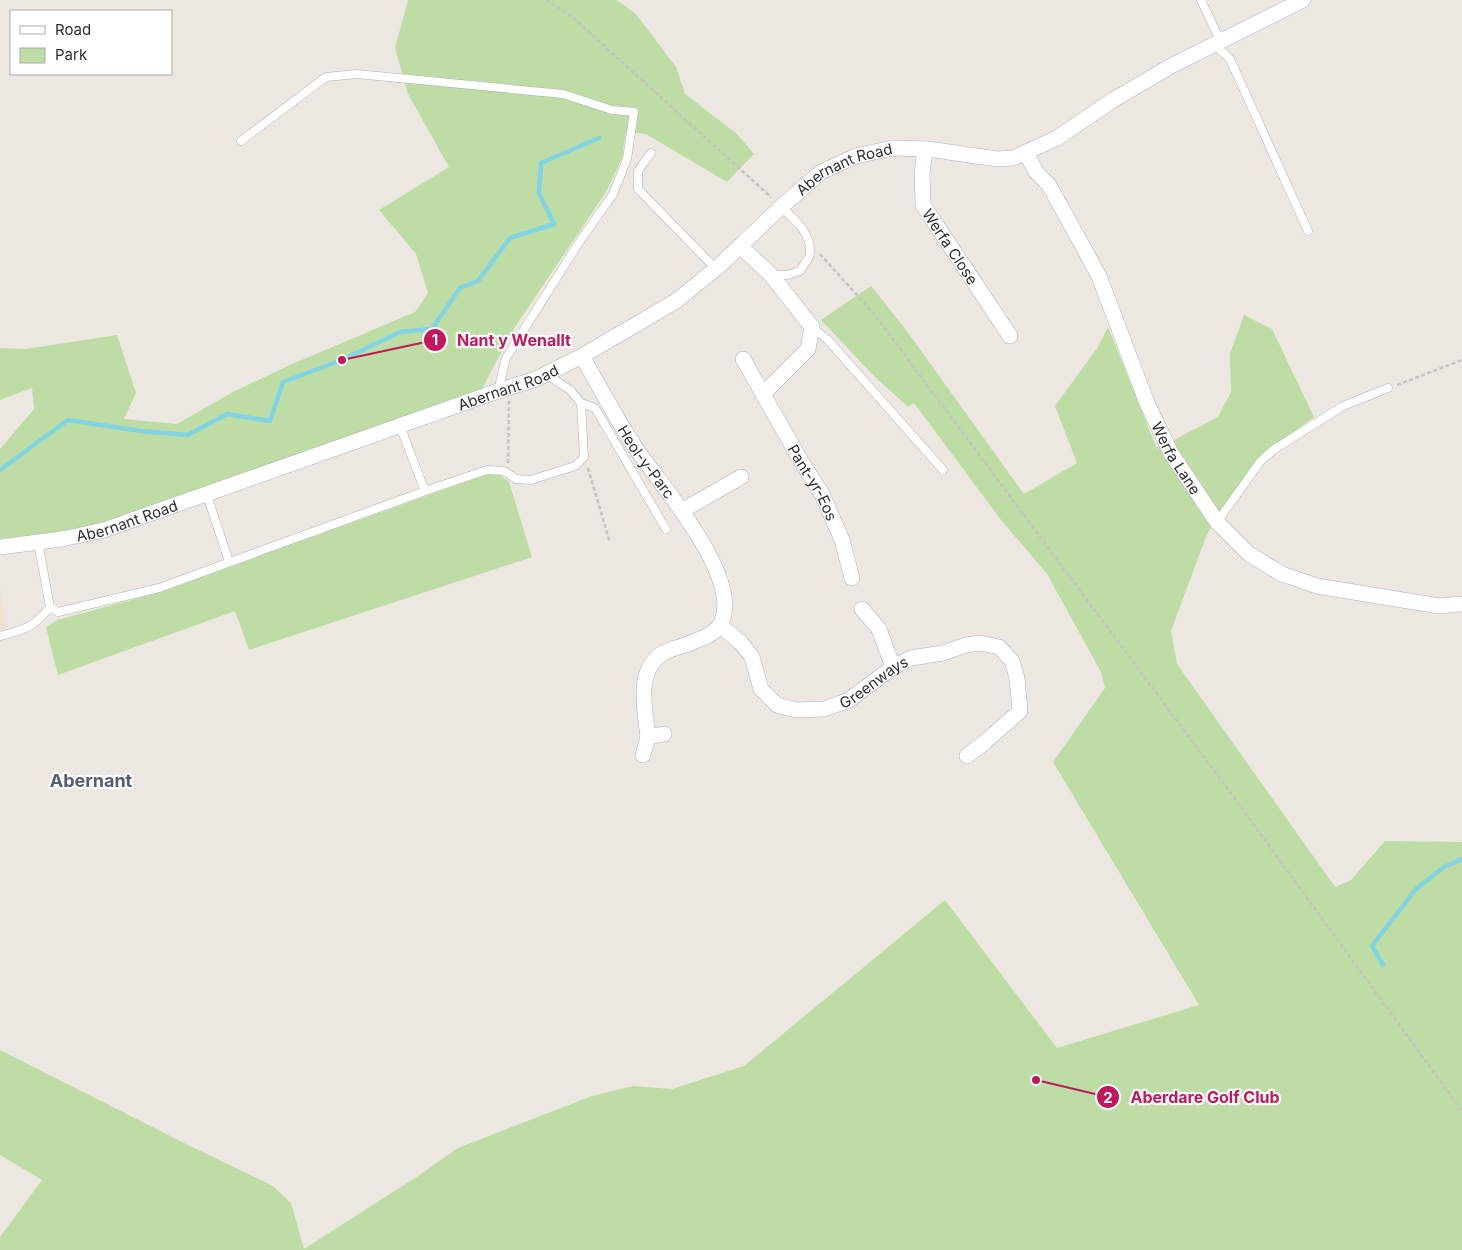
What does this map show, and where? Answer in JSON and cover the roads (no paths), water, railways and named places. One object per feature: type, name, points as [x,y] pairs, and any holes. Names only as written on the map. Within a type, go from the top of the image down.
[{"type":"street","name":"Abernant Road","points":[[0,547],[104,530],[536,379],[582,356],[676,301],[716,269],[821,172],[856,156],[892,148],[925,149],[997,159],[1013,158],[1057,138],[1113,100],[1171,66],[1303,0]]},
{"type":"street","name":"Werfa Close","points":[[925,149],[922,173],[923,205],[1010,336]]},
{"type":"street","name":"Werfa Lane","points":[[1026,153],[1036,172],[1049,185],[1099,276],[1148,403],[1171,453],[1217,522],[1248,554],[1282,574],[1317,586],[1438,606],[1462,604]]},
{"type":"street","points":[[740,246],[771,275],[812,327],[808,349],[763,394]]},
{"type":"street","name":"Heol-y-Parc","points":[[582,356],[634,445],[655,476],[683,510],[714,564],[723,589],[724,610],[720,626]]},
{"type":"street","name":"Pant-yr-Eos","points":[[743,359],[822,494],[842,540],[852,578]]},
{"type":"street","points":[[683,510],[741,477]]},
{"type":"street","points":[[862,609],[879,629],[893,667]]},
{"type":"street","points":[[643,755],[648,737],[644,703],[645,680],[653,662],[664,652],[708,636],[720,626]]},
{"type":"street","name":"Greenways","points":[[720,626],[742,644],[752,656],[761,689],[777,705],[796,710],[824,709],[849,700],[893,667],[911,658],[943,653],[966,645],[980,643],[999,647],[1012,661],[1017,678],[1020,712],[967,756]]},
{"type":"street","points":[[648,737],[664,734]]},
{"type":"lane","points":[[1201,0],[1217,42],[1234,65],[1308,231]]},
{"type":"lane","points":[[241,141],[326,77],[357,74],[562,94],[612,110],[634,112],[627,159],[613,194],[578,244],[506,358],[498,391]]},
{"type":"lane","points":[[651,153],[638,171],[638,190],[716,269]]},
{"type":"lane","points":[[771,275],[787,275],[800,271],[809,256],[808,242],[800,224],[781,207]]},
{"type":"lane","points":[[812,327],[828,340],[943,470]]},
{"type":"lane","points":[[546,374],[570,390],[581,403],[595,408],[666,529]]},
{"type":"lane","points":[[1217,522],[1260,462],[1273,450],[1343,406],[1388,388]]},
{"type":"lane","points":[[38,542],[50,607],[58,612],[159,588],[487,470],[504,471],[516,479],[531,480],[575,466],[584,457],[581,403]]},
{"type":"lane","points":[[400,426],[425,491]]},
{"type":"lane","points":[[207,494],[229,562]]},
{"type":"lane","points":[[0,636],[22,630],[38,622],[50,607]]},
{"type":"waterway","points":[[0,470],[68,420],[141,431],[188,435],[227,414],[270,421],[283,382],[342,360],[400,332],[432,329],[460,288],[478,281],[510,238],[554,224],[539,193],[541,163],[599,138]]},
{"type":"waterway","points":[[1383,965],[1372,946],[1416,889],[1444,867],[1462,859]]},
{"type":"place","name":"Nant y Wenallt","points":[[342,360]]},
{"type":"place","name":"Aberdare Golf Club","points":[[1036,1080]]},
{"type":"district","name":"Abernant","points":[[91,780]]}]
